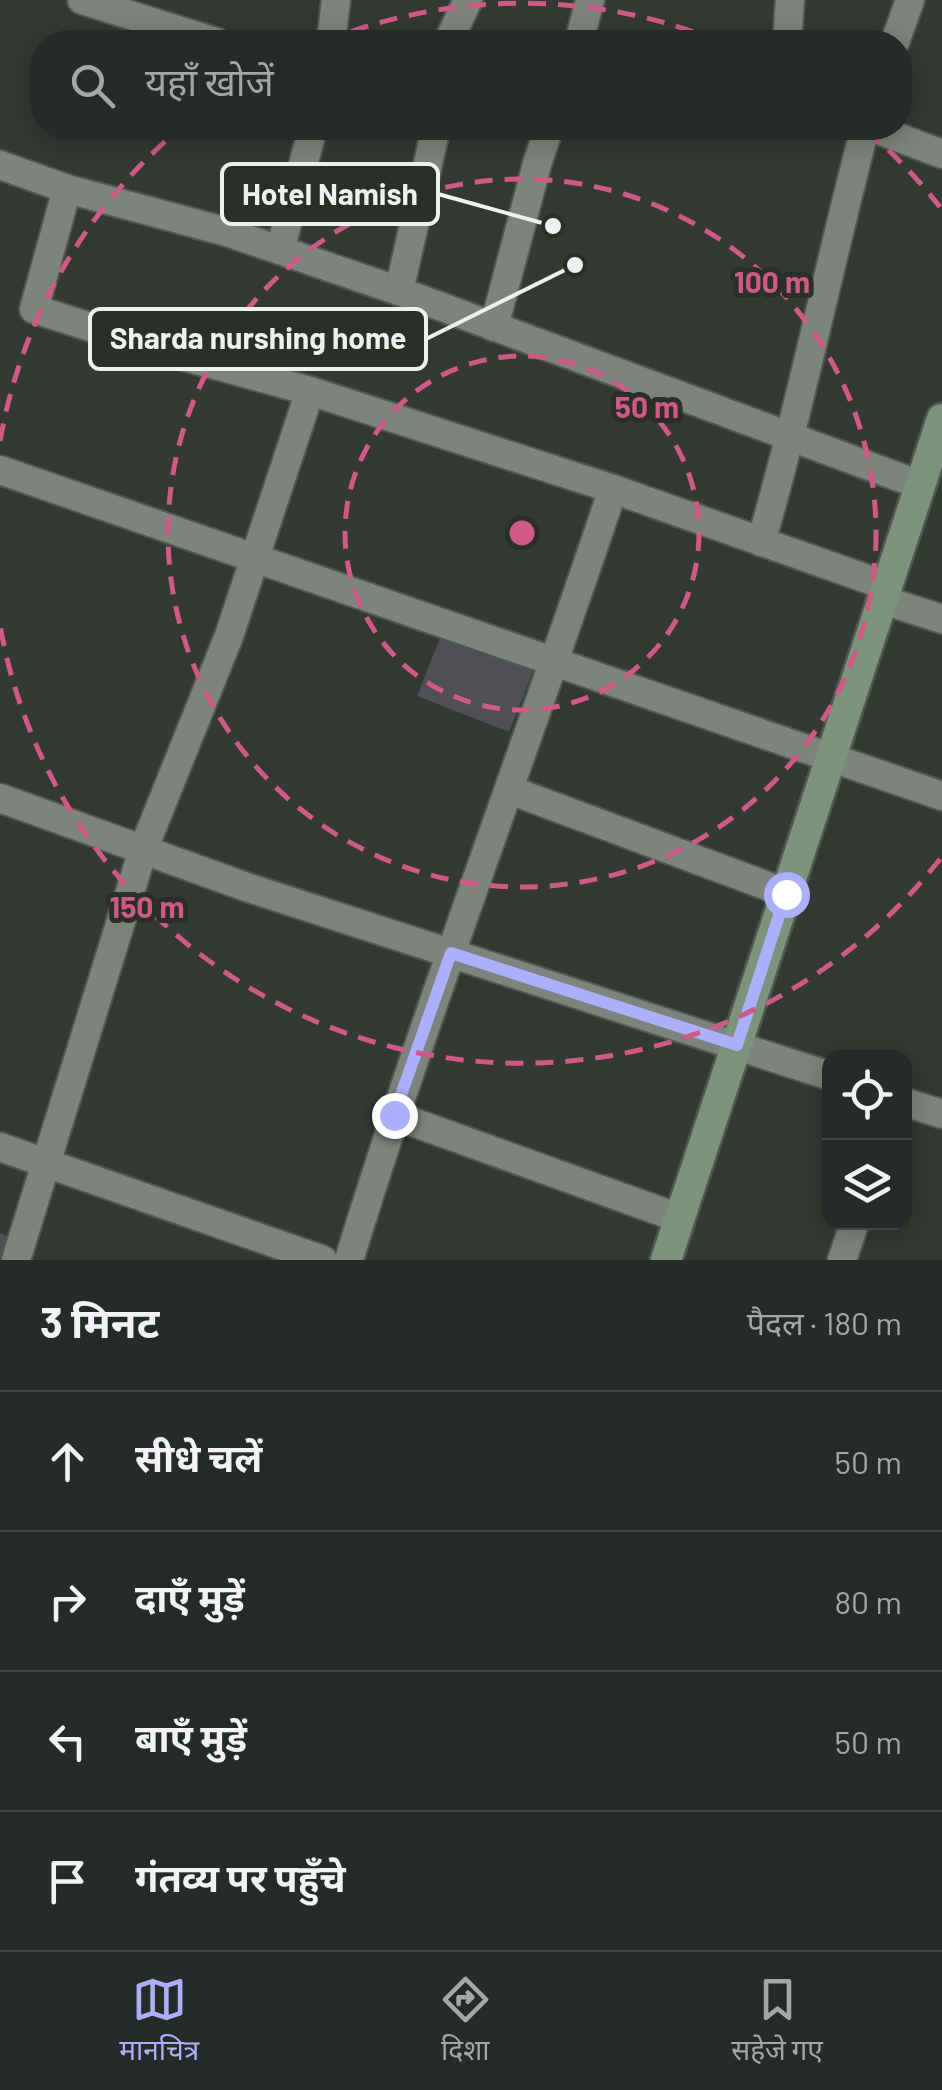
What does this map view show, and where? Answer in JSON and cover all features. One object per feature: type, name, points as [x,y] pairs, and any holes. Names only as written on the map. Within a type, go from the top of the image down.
[{"type":"main road","points":[[666,1260],[942,419]]},
{"type":"street","points":[[82,0],[178,30]]},
{"type":"street","points":[[332,30],[336,0]]},
{"type":"street","points":[[454,30],[468,0]]},
{"type":"street","points":[[581,30],[590,0]]},
{"type":"street","points":[[788,30],[790,0]]},
{"type":"street","points":[[899,30],[910,0]]},
{"type":"street","points":[[280,250],[310,140]]},
{"type":"street","points":[[400,291],[433,140]]},
{"type":"street","points":[[494,327],[546,140]]},
{"type":"street","points":[[761,542],[792,438],[825,280],[862,140]]},
{"type":"street","points":[[905,140],[942,154]]},
{"type":"street","points":[[0,165],[68,189],[228,232],[400,291],[920,485]]},
{"type":"street","points":[[68,189],[34,309],[310,391],[612,489],[761,542],[942,619]]},
{"type":"street","points":[[16,1260],[144,850],[229,636],[310,391]]},
{"type":"street","points":[[0,470],[942,796]]},
{"type":"street","points":[[349,1260],[394,1115],[555,662],[612,489]]},
{"type":"street","points":[[510,790],[786,894]]},
{"type":"street","points":[[0,798],[451,953],[822,1073]]},
{"type":"street","points":[[912,1105],[942,1114]]},
{"type":"street","points":[[394,1115],[680,1218]]},
{"type":"street","points":[[0,1146],[323,1260]]},
{"type":"street","points":[[842,1260],[853,1230]]},
{"type":"building","points":[[442,633],[534,669],[509,732],[417,696]]},
{"type":"building","points":[[0,1233],[9,1237],[0,1258]]},
{"type":"place","name":"Hotel Namish","points":[[553,226]]},
{"type":"place","name":"Sharda nurshing home","points":[[575,265]]},
{"type":"route","points":[[394,1115],[451,953],[737,1045],[786,894]]}]
